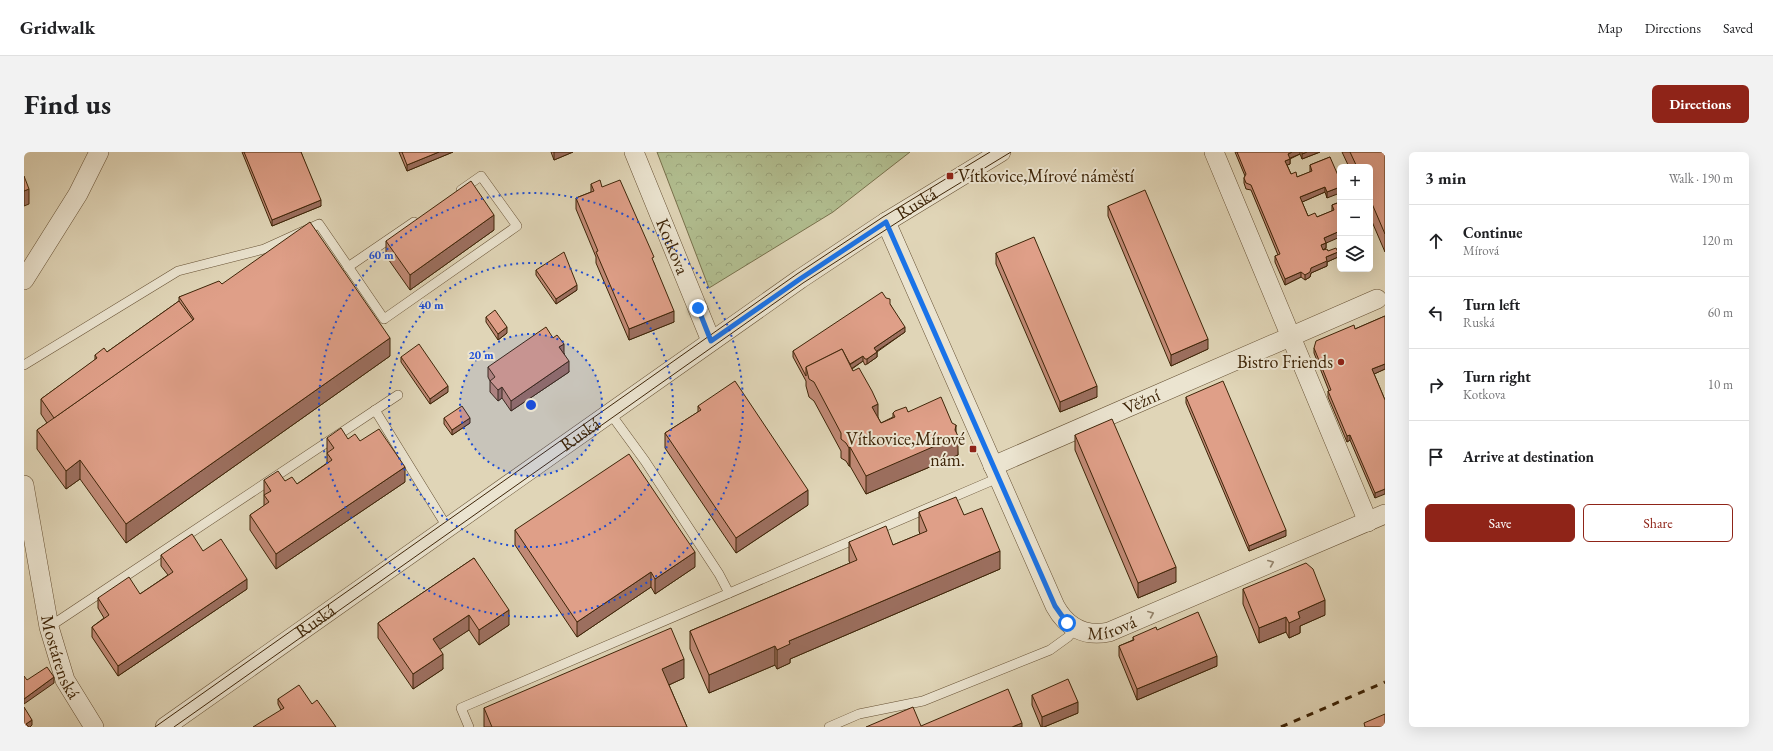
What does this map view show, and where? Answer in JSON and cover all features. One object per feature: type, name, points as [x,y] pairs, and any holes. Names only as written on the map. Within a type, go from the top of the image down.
[{"type":"street","points":[[24,280],[78,194],[99,152]]},
{"type":"street","name":"Kotkova","points":[[634,152],[711,341]]},
{"type":"street","name":"Ruská","points":[[165,727],[800,279],[886,222],[1001,152]]},
{"type":"street","points":[[1214,152],[1368,522]]},
{"type":"street","name":"Mírová","points":[[886,222],[1055,606],[1060,616],[1074,629],[1089,634],[1109,632],[1385,514]]},
{"type":"street","name":"Věžní","points":[[996,472],[1290,337],[1377,299]]},
{"type":"street","name":"Mostárenská","points":[[24,485],[28,531],[49,627],[65,680],[94,727]]},
{"type":"lane","points":[[24,365],[178,271],[264,249],[319,224],[384,319],[517,226],[481,176],[456,193]]},
{"type":"lane","points":[[348,267],[424,215]]},
{"type":"lane","points":[[49,627],[398,395]]},
{"type":"lane","points":[[375,410],[447,527]]},
{"type":"lane","points":[[610,413],[645,461],[730,593]]},
{"type":"lane","points":[[469,727],[461,708],[730,593],[996,472]]},
{"type":"lane","points":[[829,727],[859,714],[922,700],[1050,650],[1062,643],[1074,629]]},
{"type":"green space","points":[[657,152],[910,152],[833,212],[709,288]]},
{"type":"building","points":[[244,152],[301,152],[321,200],[272,220]]},
{"type":"building","points":[[402,152],[439,152],[407,165]]},
{"type":"building","points":[[1237,152],[1292,152],[1288,154],[1290,159],[1285,161],[1291,174],[1296,172],[1297,177],[1312,171],[1310,165],[1330,157],[1337,173],[1337,188],[1327,192],[1325,187],[1300,197],[1308,216],[1315,213],[1317,217],[1334,210],[1332,205],[1337,203],[1337,232],[1324,238],[1326,243],[1321,245],[1323,250],[1327,249],[1328,251],[1336,248],[1337,252],[1326,257],[1327,261],[1311,268],[1310,272],[1305,275],[1301,272],[1285,279],[1275,256],[1280,254],[1251,185],[1246,183],[1244,178],[1246,174]]},
{"type":"building","points":[[1350,152],[1385,152],[1385,234],[1373,206],[1373,164],[1356,164]]},
{"type":"building","points":[[24,176],[29,189],[24,191]]},
{"type":"building","points":[[600,180],[602,187],[620,180],[654,257],[652,258],[674,311],[629,329],[596,252],[598,251],[576,198],[594,191],[591,184]]},
{"type":"building","points":[[471,181],[494,215],[410,275],[386,241]]},
{"type":"building","points":[[1145,190],[1208,339],[1171,355],[1108,206]]},
{"type":"building","points":[[310,222],[390,338],[126,524],[80,460],[66,471],[37,430],[194,319],[179,297],[219,281],[222,284]]},
{"type":"building","points":[[1034,237],[1097,386],[1060,402],[996,253]]},
{"type":"building","points":[[564,252],[577,285],[556,299],[536,270]]},
{"type":"building","points":[[882,292],[886,298],[890,299],[890,304],[905,327],[874,348],[877,352],[867,359],[863,356],[850,364],[842,349],[806,367],[806,376],[793,351]]},
{"type":"building","points":[[179,301],[193,320],[54,418],[41,399],[97,358],[95,355],[104,348],[107,352]]},
{"type":"building","points":[[495,310],[507,327],[498,334],[486,317]]},
{"type":"building","points":[[1385,316],[1385,364],[1372,369],[1385,400],[1385,489],[1375,493],[1350,435],[1347,436],[1328,391],[1331,390],[1314,348],[1316,341],[1354,325],[1355,329]]},
{"type":"building","points":[[546,327],[553,338],[557,335],[564,344],[559,347],[569,361],[511,401],[502,387],[498,390],[490,381],[495,377],[488,367]]},
{"type":"building","points":[[419,344],[448,386],[430,399],[401,357]]},
{"type":"building","points":[[842,349],[853,371],[859,368],[872,391],[878,404],[872,407],[881,423],[895,417],[893,413],[895,411],[906,407],[908,412],[941,397],[952,423],[956,425],[955,430],[958,436],[866,476],[850,447],[849,448],[841,439],[841,433],[814,382],[809,379],[806,367]]},
{"type":"building","points":[[735,381],[808,490],[736,538],[665,433],[701,410],[698,406]]},
{"type":"building","points":[[1223,381],[1286,530],[1249,546],[1186,397]]},
{"type":"building","points":[[462,406],[470,418],[452,430],[444,418]]},
{"type":"building","points":[[1112,419],[1176,567],[1138,583],[1075,435]]},
{"type":"building","points":[[341,428],[348,439],[355,434],[360,441],[379,429],[405,467],[276,554],[250,515],[269,502],[264,495],[271,491],[264,480],[278,471],[285,481],[292,477],[297,484],[332,460],[327,453],[334,448],[327,438]]},
{"type":"building","points":[[629,454],[695,552],[655,579],[651,572],[577,622],[515,530]]},
{"type":"building","points":[[956,497],[964,515],[982,508],[1000,551],[789,641],[790,644],[777,650],[775,646],[709,675],[690,631],[857,560],[849,542],[886,526],[893,545],[927,531],[919,512]]},
{"type":"building","points":[[192,534],[203,551],[221,539],[247,579],[118,666],[92,627],[109,615],[98,598],[129,577],[140,594],[173,572],[161,555]]},
{"type":"building","points":[[474,558],[509,610],[479,630],[469,615],[433,639],[443,654],[413,674],[378,623]]},
{"type":"building","points":[[1306,563],[1313,569],[1325,600],[1298,612],[1300,618],[1289,623],[1286,617],[1259,628],[1243,589]]},
{"type":"building","points":[[1198,612],[1217,656],[1137,689],[1119,646],[1134,640],[1133,637],[1156,627],[1157,630]]},
{"type":"building","points":[[671,628],[684,659],[662,669],[687,727],[492,727],[484,708]]},
{"type":"building","points":[[47,667],[54,677],[24,699],[24,676],[27,680]]},
{"type":"building","points":[[1068,679],[1078,702],[1042,717],[1032,695]]},
{"type":"building","points":[[299,685],[312,704],[317,700],[336,727],[253,727],[284,708],[278,699]]},
{"type":"building","points":[[1008,689],[1022,723],[1012,727],[866,727],[913,707],[921,726]]},
{"type":"building","points":[[24,707],[32,720],[26,724],[29,727],[24,727]]},
{"type":"building","points":[[1385,714],[1385,727],[1365,727],[1364,723]]},
{"type":"tram line","points":[[155,727],[797,274],[883,217],[990,152]]},
{"type":"tram line","points":[[174,727],[803,283],[932,200],[1011,152]]},
{"type":"railway","points":[[1281,727],[1385,682]]},
{"type":"place","name":"Vítkovice,Mírové náměstí","points":[[950,176]]},
{"type":"place","name":"Bistro Friends","points":[[1341,362]]},
{"type":"place","name":"Vítkovice,Mírové nám.","points":[[973,449]]},
{"type":"route","points":[[698,308],[711,341],[800,279],[886,222],[1055,606],[1060,616],[1067,623]]}]
